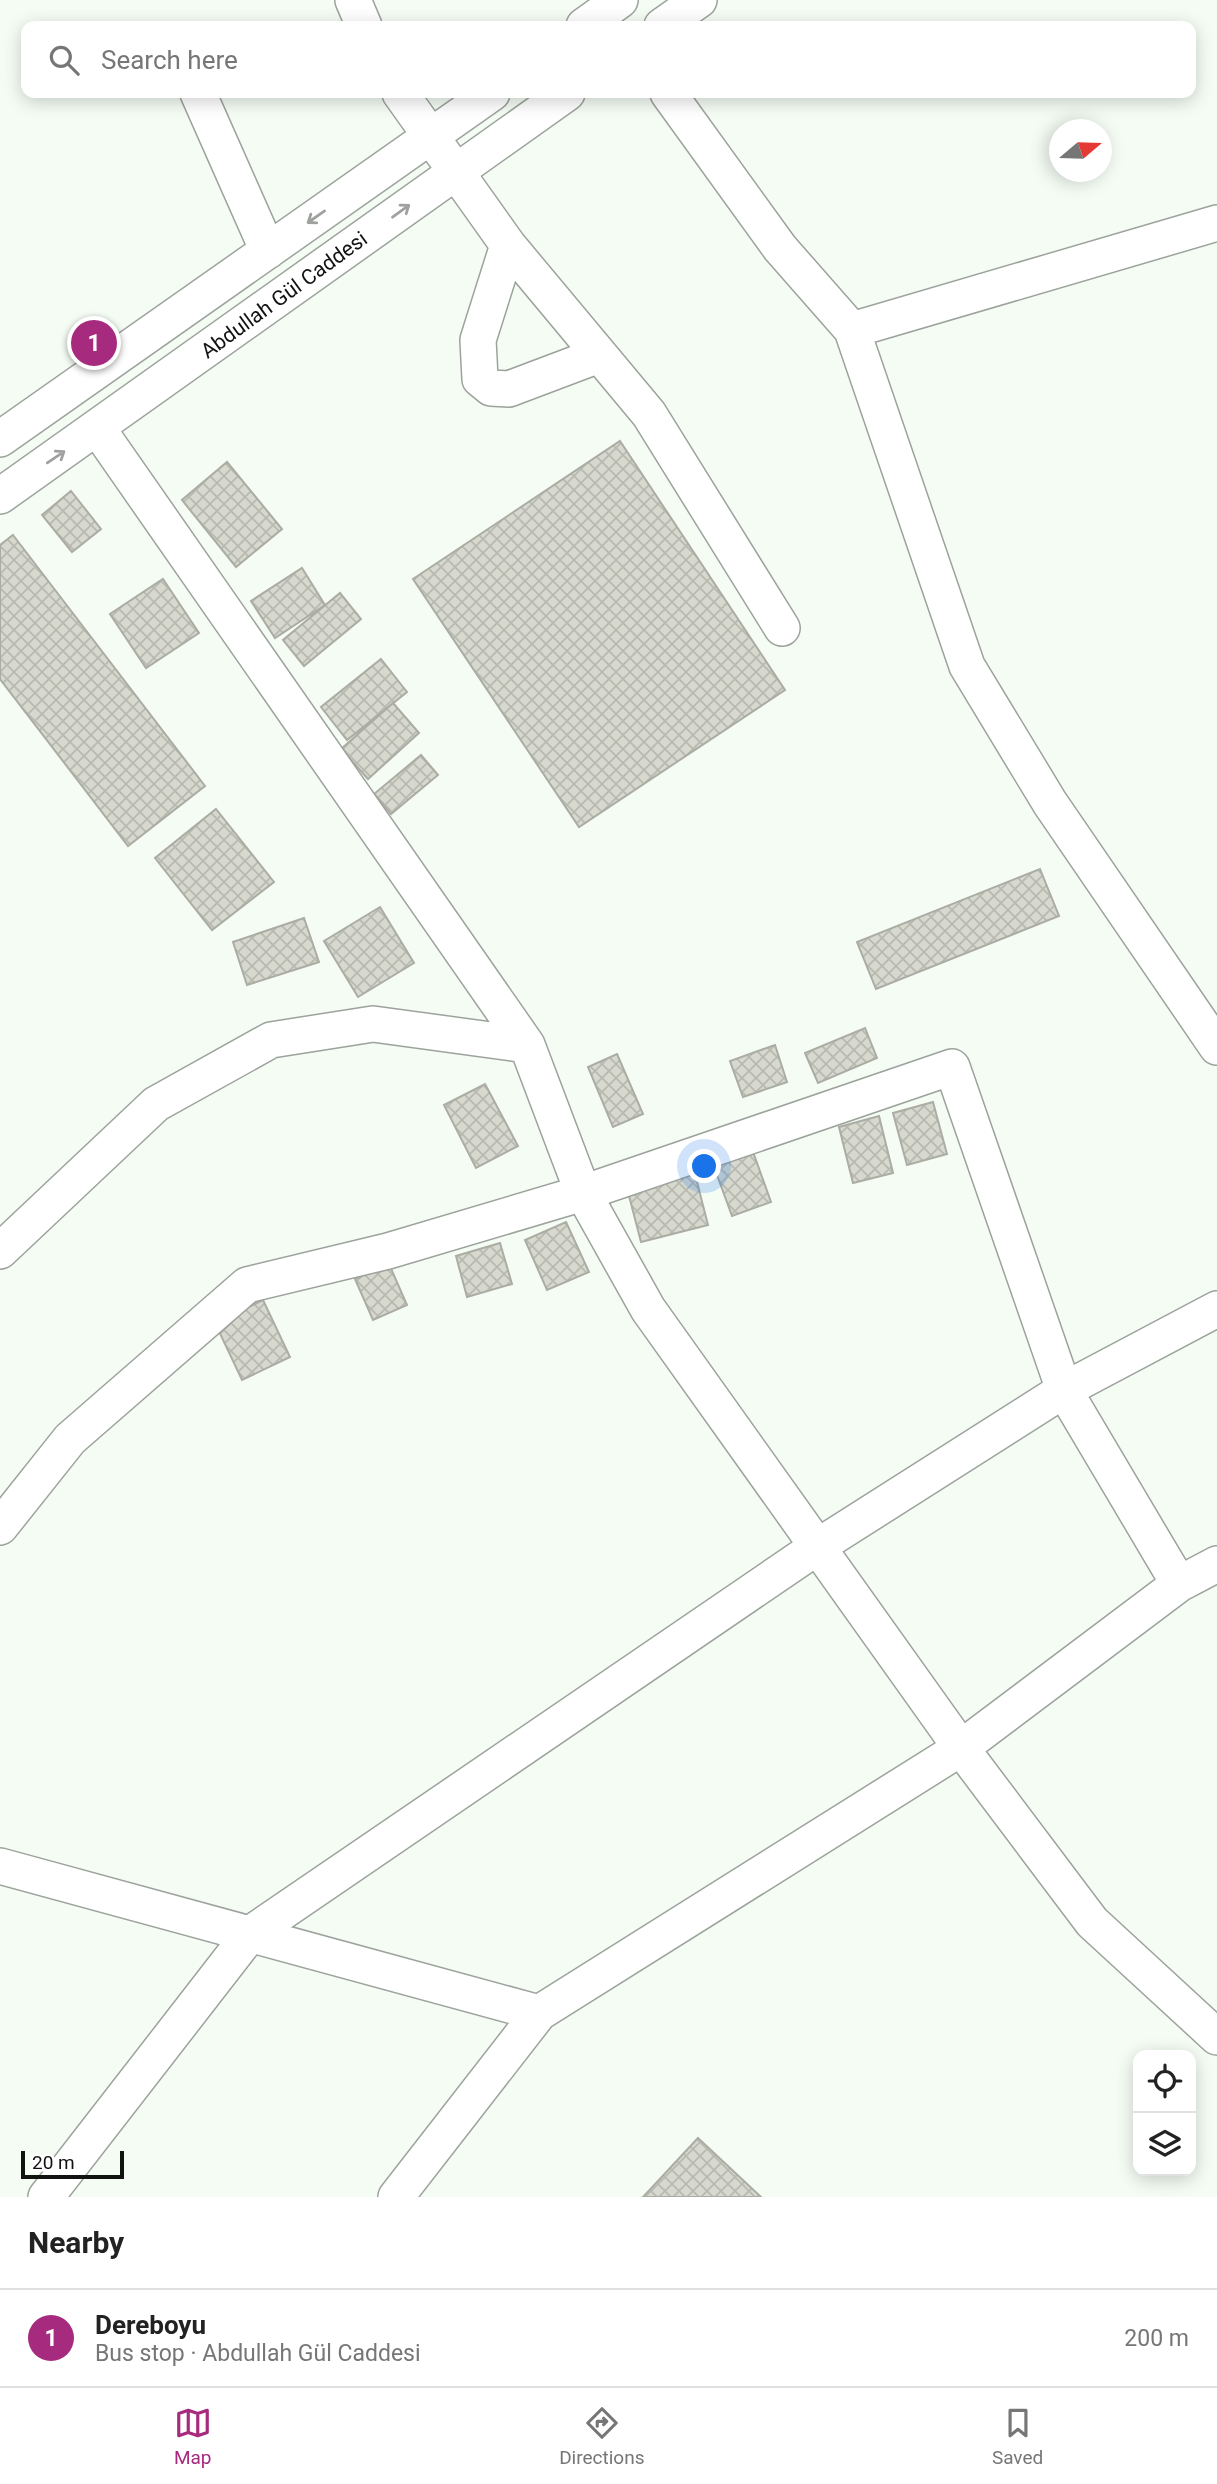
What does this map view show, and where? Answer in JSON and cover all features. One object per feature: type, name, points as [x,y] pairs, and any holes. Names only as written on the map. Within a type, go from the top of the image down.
[{"type":"street","points":[[353,0],[362,21]]},
{"type":"street","points":[[591,21],[621,0]]},
{"type":"street","points":[[669,21],[699,0]]},
{"type":"street","points":[[200,98],[268,251]]},
{"type":"street","points":[[403,98],[454,173],[508,245],[649,414],[782,628]]},
{"type":"street","name":"Abdullah Gül Caddesi","points":[[0,439],[485,98]]},
{"type":"street","name":"Abdullah Gül Caddesi","points":[[0,496],[98,429],[560,98]]},
{"type":"street","points":[[672,98],[780,248],[852,330],[967,666],[1051,803],[1217,1047]]},
{"type":"street","points":[[852,330],[1217,223]]},
{"type":"street","points":[[508,245],[478,340],[480,379],[491,388],[509,389],[599,355]]},
{"type":"street","points":[[199,299],[227,335]]},
{"type":"street","points":[[98,429],[527,1045],[583,1194],[648,1309],[961,1748],[1092,1922],[1217,2037]]},
{"type":"street","points":[[0,1251],[156,1104],[271,1040],[373,1024],[527,1045]]},
{"type":"street","points":[[0,1527],[70,1439],[247,1285],[388,1251],[583,1194],[952,1067],[1064,1390],[1179,1584]]},
{"type":"street","points":[[46,2197],[250,1934],[817,1546],[1064,1390],[1217,1309]]},
{"type":"street","points":[[396,2197],[539,2013],[961,1748],[1179,1584],[1217,1563]]},
{"type":"street","points":[[0,1866],[539,2013]]},
{"type":"building","points":[[620,441],[785,690],[579,827],[413,579]]},
{"type":"building","points":[[227,462],[282,529],[236,567],[182,500]]},
{"type":"building","points":[[71,491],[101,529],[72,552],[42,515]]},
{"type":"building","points":[[13,535],[205,786],[128,846],[0,679],[0,545]]},
{"type":"building","points":[[302,568],[325,605],[275,638],[251,601]]},
{"type":"building","points":[[163,579],[199,633],[146,668],[110,614]]},
{"type":"building","points":[[340,593],[361,619],[304,666],[283,640]]},
{"type":"building","points":[[381,659],[407,692],[347,740],[321,707]]},
{"type":"building","points":[[393,703],[419,733],[368,779],[341,749]]},
{"type":"building","points":[[421,755],[438,775],[391,814],[374,794]]},
{"type":"building","points":[[216,809],[274,882],[212,930],[155,858]]},
{"type":"building","points":[[1040,869],[1059,916],[876,989],[857,942]]},
{"type":"building","points":[[380,907],[414,963],[358,997],[324,941]]},
{"type":"building","points":[[304,918],[319,962],[247,985],[233,942]]},
{"type":"building","points":[[865,1028],[877,1058],[818,1083],[805,1053]]},
{"type":"building","points":[[775,1045],[787,1082],[743,1097],[730,1061]]},
{"type":"building","points":[[617,1054],[643,1114],[613,1127],[588,1067]]},
{"type":"building","points":[[485,1084],[518,1146],[476,1168],[444,1105]]},
{"type":"building","points":[[933,1102],[947,1154],[907,1165],[893,1113]]},
{"type":"building","points":[[879,1116],[893,1173],[853,1183],[839,1127]]},
{"type":"building","points":[[752,1149],[771,1202],[732,1216],[713,1164]]},
{"type":"building","points":[[695,1174],[708,1225],[641,1242],[628,1192]]},
{"type":"building","points":[[566,1222],[589,1272],[547,1290],[525,1240]]},
{"type":"building","points":[[500,1243],[512,1284],[467,1297],[456,1256]]},
{"type":"building","points":[[389,1264],[407,1305],[373,1320],[355,1279]]},
{"type":"building","points":[[263,1300],[290,1357],[242,1380],[215,1323]]},
{"type":"building","points":[[698,2138],[761,2197],[643,2197]]},
{"type":"place","name":"Dereboyu","points":[[94,343]]}]
